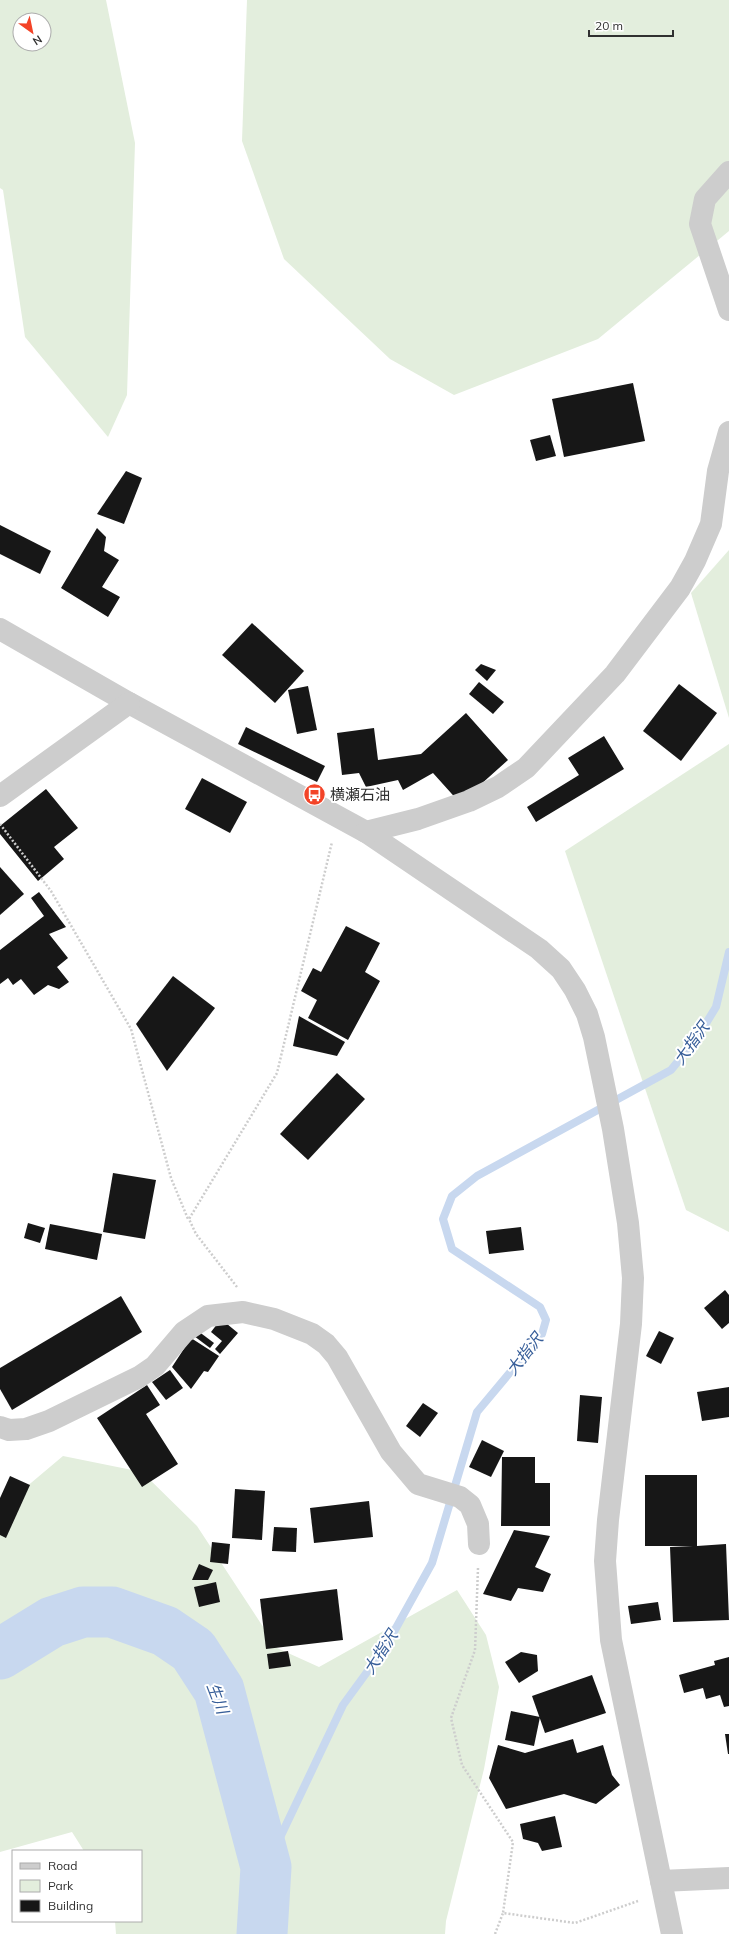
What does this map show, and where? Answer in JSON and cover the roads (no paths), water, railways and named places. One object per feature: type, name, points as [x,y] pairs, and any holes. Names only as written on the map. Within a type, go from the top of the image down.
[{"type":"street","points":[[729,172],[705,198],[700,224],[729,310]]},
{"type":"street","points":[[366,832],[418,819],[469,802],[498,787],[526,768],[615,674],[680,588],[695,561],[711,524],[723,470],[729,432]]},
{"type":"street","points":[[0,629],[129,703],[366,832],[539,949],[561,970],[575,990],[587,1014],[594,1037],[613,1128],[628,1223],[633,1278],[631,1324],[608,1520],[606,1569],[611,1640],[672,1934]]},
{"type":"street","points":[[0,796],[129,703]]},
{"type":"street","points":[[0,1427],[8,1430],[26,1429],[49,1422],[139,1377],[155,1366],[184,1332],[208,1316],[243,1312],[274,1319],[312,1334],[326,1344],[337,1357],[391,1452],[418,1484],[460,1497],[470,1505],[478,1524],[479,1544]]},
{"type":"street","points":[[663,1887],[729,1878]]},
{"type":"waterway","name":"大指沢","points":[[266,1867],[343,1705],[386,1646],[432,1563],[477,1412],[542,1334],[546,1320],[540,1307],[452,1249],[443,1219],[452,1196],[477,1176],[671,1070],[697,1038],[716,1007],[729,952]]},
{"type":"waterway","name":"生川","points":[[0,1654],[52,1622],[83,1612],[112,1612],[165,1631],[193,1650],[219,1690],[266,1867],[262,1934]]},
{"type":"place","name":"横瀬石油","points":[[315,794]]}]
